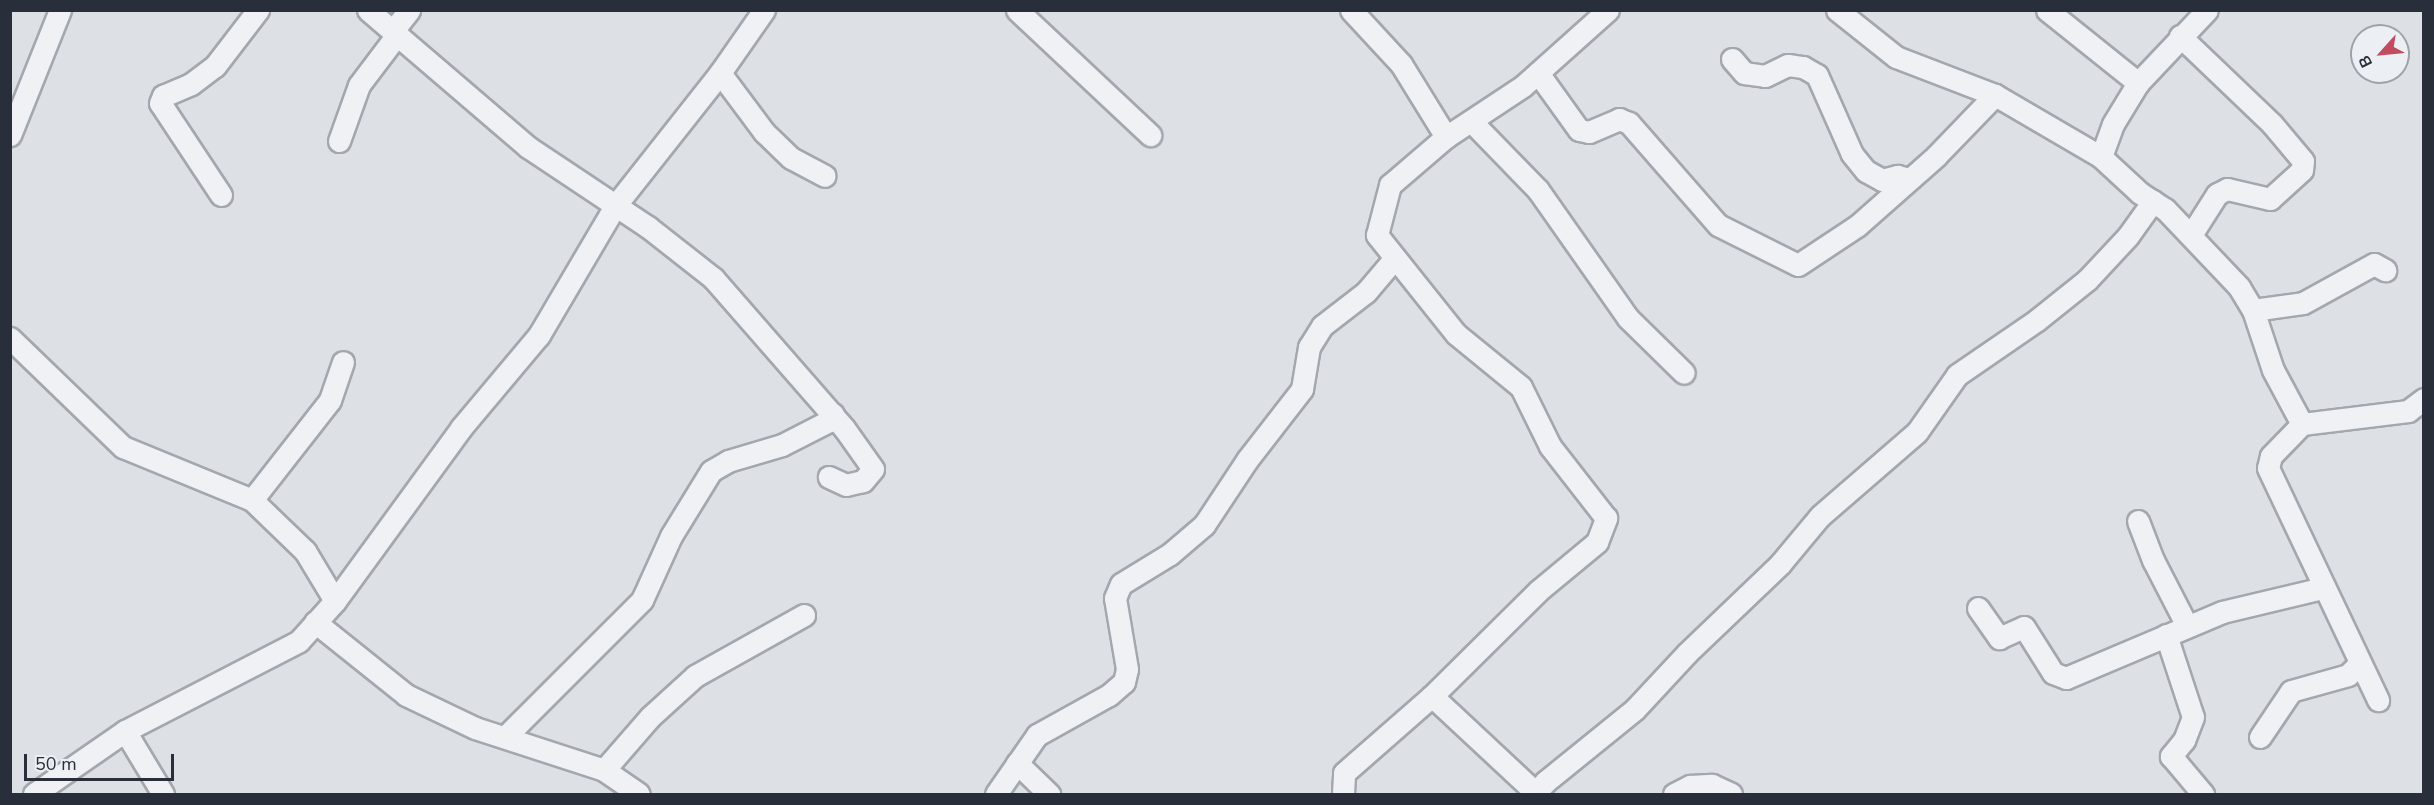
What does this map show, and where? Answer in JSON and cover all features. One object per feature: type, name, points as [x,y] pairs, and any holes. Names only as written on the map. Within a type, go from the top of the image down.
[{"type":"street","points":[[10,135],[60,10]]},
{"type":"street","points":[[221,195],[160,103],[163,96],[191,84],[215,66],[258,10]]},
{"type":"street","points":[[368,10],[528,147],[615,206],[713,278],[833,414],[873,469],[863,481],[846,485],[829,477]]},
{"type":"street","points":[[339,141],[359,85],[409,10]]},
{"type":"street","points":[[34,795],[125,731],[299,640],[335,601],[460,428],[539,335],[615,206],[720,73],[764,10]]},
{"type":"street","points":[[1017,10],[1150,135]]},
{"type":"street","points":[[1351,10],[1401,64],[1446,137]]},
{"type":"street","points":[[1343,795],[1344,773],[1432,696],[1538,591],[1597,542],[1606,518],[1550,446],[1521,387],[1456,334],[1377,235],[1390,184],[1446,137],[1538,73],[1608,10]]},
{"type":"street","points":[[1837,10],[1896,57],[1995,95],[2101,157],[2153,201],[2191,235],[2239,287],[2253,310],[2273,370],[2302,424]]},
{"type":"street","points":[[2047,10],[2138,83]]},
{"type":"street","points":[[2101,157],[2113,124],[2138,83],[2201,13]]},
{"type":"street","points":[[2180,36],[2272,124],[2303,161],[2302,170],[2270,199],[2227,189],[2217,194],[2191,235]]},
{"type":"street","points":[[1732,59],[1744,73],[1765,76],[1788,66],[1803,67],[1817,75],[1852,154],[1866,171],[1882,180],[1897,176],[1910,179]]},
{"type":"street","points":[[720,73],[764,132],[791,158],[825,176]]},
{"type":"street","points":[[1538,73],[1579,130],[1589,132],[1619,119],[1629,123],[1718,225],[1798,265],[1857,226],[1910,179],[1995,95]]},
{"type":"street","points":[[1471,121],[1538,190],[1628,318],[1684,374]]},
{"type":"street","points":[[1432,696],[1535,794],[1635,709],[1687,652],[1780,564],[1820,516],[1917,432],[1957,375],[2037,320],[2087,280],[2128,236],[2153,201]]},
{"type":"street","points":[[996,795],[1037,735],[1109,695],[1124,682],[1127,669],[1115,598],[1121,584],[1170,554],[1204,525],[1247,460],[1302,389],[1309,347],[1322,326],[1366,292],[1394,259]]},
{"type":"street","points":[[2253,310],[2303,303],[2374,264],[2385,270]]},
{"type":"street","points":[[10,338],[123,447],[252,500],[305,550],[335,601]]},
{"type":"street","points":[[252,500],[330,400],[343,362]]},
{"type":"street","points":[[2378,700],[2268,468],[2271,456],[2302,424],[2408,411],[2424,399]]},
{"type":"street","points":[[505,736],[642,600],[671,536],[711,471],[728,461],[782,445],[829,421],[833,414]]},
{"type":"street","points":[[2138,521],[2153,560],[2187,626]]},
{"type":"street","points":[[1978,608],[1999,638],[2024,627],[2053,673],[2066,678],[2222,612],[2323,588]]},
{"type":"street","points":[[604,770],[650,717],[695,676],[804,615]]},
{"type":"street","points":[[315,622],[406,695],[475,728],[604,770],[639,795]]},
{"type":"street","points":[[2166,636],[2193,717],[2184,740],[2171,756],[2203,795]]},
{"type":"street","points":[[2260,737],[2291,691],[2348,675],[2360,663]]},
{"type":"street","points":[[125,731],[163,795]]},
{"type":"street","points":[[1017,763],[1049,795]]},
{"type":"street","points":[[1674,795],[1690,786],[1712,785],[1731,795]]}]
